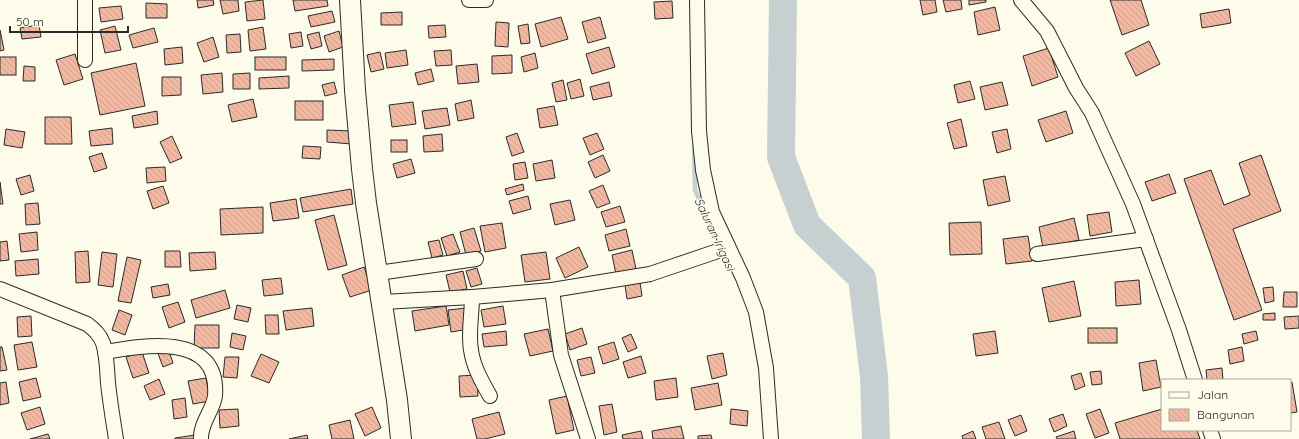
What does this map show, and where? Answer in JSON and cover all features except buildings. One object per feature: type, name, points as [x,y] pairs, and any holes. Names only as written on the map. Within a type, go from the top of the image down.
[{"type":"street","points":[[85,0],[85,60]]},
{"type":"street","points":[[350,0],[355,90],[362,169],[401,439]]},
{"type":"street","points":[[469,0],[486,0]]},
{"type":"street","points":[[697,0],[699,131],[703,170],[722,249],[743,278],[756,312],[766,368],[771,439]]},
{"type":"street","points":[[1021,0],[1047,31],[1076,88],[1092,113],[1134,204],[1179,330],[1195,379]]},
{"type":"street","points":[[1037,254],[1146,239]]},
{"type":"street","points":[[382,302],[472,297],[552,290],[650,274],[722,249]]},
{"type":"street","points":[[378,273],[476,259]]},
{"type":"street","points":[[0,289],[94,328],[103,342],[105,352],[109,397],[116,439]]},
{"type":"street","points":[[552,290],[561,355],[588,439]]},
{"type":"street","points":[[472,297],[470,345],[479,375],[490,396]]},
{"type":"street","points":[[105,352],[151,346],[176,347],[189,350],[204,359],[214,378],[214,396],[210,412],[203,424],[201,439]]},
{"type":"waterway","points":[[783,0],[781,157],[807,225],[862,278],[874,376],[876,439]]},
{"type":"waterway","name":"Saluran Irigasi","points":[[694,147],[695,190],[707,217]]}]
